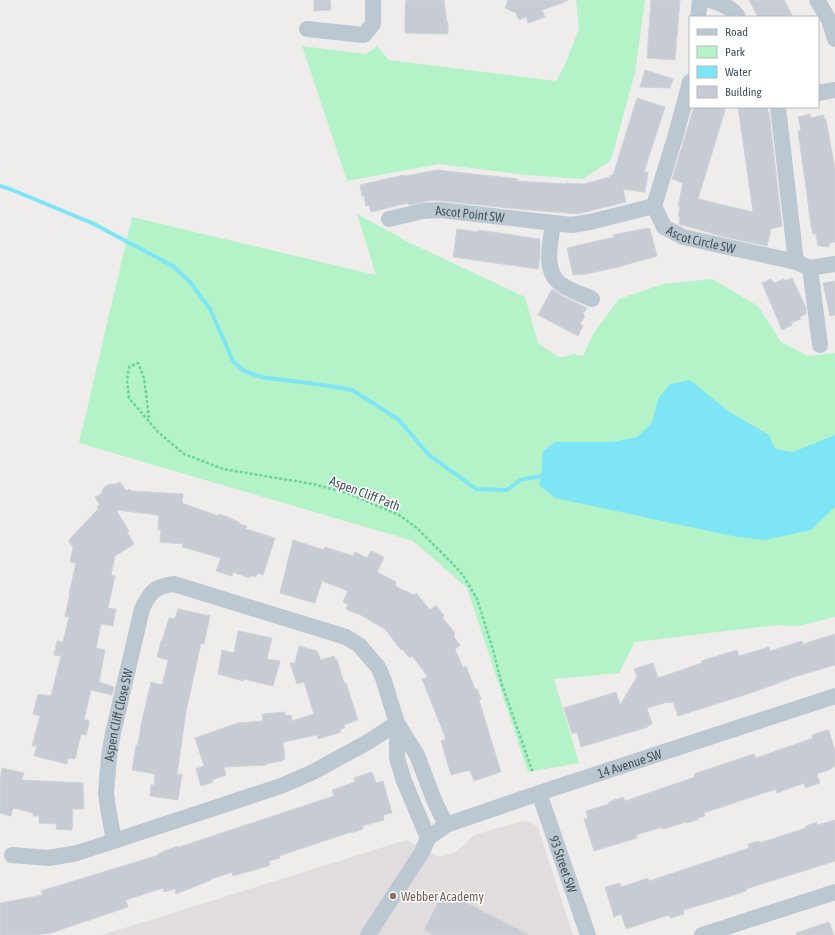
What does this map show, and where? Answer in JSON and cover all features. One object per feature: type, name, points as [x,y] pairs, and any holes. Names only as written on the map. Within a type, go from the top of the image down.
[{"type":"street","points":[[307,29],[364,35],[373,24],[373,0]]},
{"type":"street","points":[[698,16],[700,0]]},
{"type":"street","points":[[710,0],[718,2],[736,13],[738,16]]},
{"type":"street","points":[[817,0],[829,20],[835,38]]},
{"type":"street","points":[[654,206],[689,86]]},
{"type":"street","points":[[819,93],[835,90]]},
{"type":"street","points":[[778,108],[803,265],[820,345]]},
{"type":"street","name":"Ascot Point SW","points":[[389,219],[423,211],[440,210],[572,225],[654,206]]},
{"type":"street","name":"Ascot Circle SW","points":[[654,206],[664,227],[683,237],[803,265],[835,264]]},
{"type":"street","points":[[553,223],[549,262],[552,275],[561,284],[592,299]]},
{"type":"street","name":"Aspen Cliff Close SW","points":[[114,841],[106,793],[109,756],[142,608],[147,598],[156,589],[165,585],[174,584],[346,637],[359,645],[378,668],[383,678],[397,723],[417,755],[434,800],[446,825]]},
{"type":"street","name":"14 Avenue SW","points":[[428,838],[446,825],[835,696]]},
{"type":"street","points":[[12,855],[49,858],[77,853],[280,786],[314,772],[368,742],[397,723]]},
{"type":"street","name":"Aspen Cliff Close SW","points":[[397,723],[397,758],[404,781],[428,838]]},
{"type":"street","name":"93 Street SW","points":[[539,793],[588,935]]},
{"type":"street","points":[[368,935],[422,852],[428,838]]},
{"type":"street","points":[[702,935],[835,892]]},
{"type":"path","name":"Aspen Cliff Path","points":[[149,418],[147,391],[138,363],[129,367],[127,380],[129,398],[158,432],[184,454],[223,469],[313,484],[347,493],[399,515],[417,528],[463,575],[477,599],[494,653],[501,682],[533,773]]},
{"type":"shaded area","name":"Webber Academy","points":[[526,820],[538,827],[573,935],[102,935],[406,840],[439,857],[456,852],[474,835]]},
{"type":"green space","points":[[576,0],[645,0],[635,73],[611,160],[583,179],[525,175],[439,164],[347,181],[302,46],[365,54],[377,46],[389,60],[556,81],[564,67],[579,29]]},
{"type":"green space","points":[[357,214],[408,242],[525,297],[538,343],[558,357],[573,354],[583,356],[593,334],[619,299],[663,284],[712,279],[758,306],[781,342],[808,356],[835,353],[835,617],[798,626],[777,625],[635,642],[619,673],[554,679],[579,763],[528,772],[467,588],[413,541],[79,443],[132,217],[376,275]]},
{"type":"water","points":[[690,380],[728,411],[769,435],[775,449],[793,452],[835,435],[835,507],[811,530],[765,540],[737,537],[555,498],[539,485],[543,451],[555,442],[612,442],[637,437],[652,423],[658,399],[670,384]]},
{"type":"building","points":[[314,0],[330,0],[331,10],[314,11]]},
{"type":"building","points":[[406,0],[444,0],[447,23],[448,22],[448,34],[405,33]]},
{"type":"building","points":[[508,0],[567,1],[542,10],[545,17],[528,23],[526,17],[519,20],[516,13],[505,8]]},
{"type":"building","points":[[651,0],[680,0],[675,60],[647,58]]},
{"type":"building","points":[[749,0],[784,0],[792,16],[757,16]]},
{"type":"building","points":[[645,70],[673,79],[670,88],[640,87]]},
{"type":"building","points":[[637,98],[665,107],[644,172],[648,172],[645,192],[623,189],[626,202],[577,214],[434,200],[409,205],[408,203],[371,212],[369,205],[366,206],[364,196],[362,196],[360,185],[404,175],[437,170],[518,179],[517,181],[566,184],[584,184],[610,177],[609,176],[613,175]]},
{"type":"building","points":[[694,108],[726,108],[698,199],[753,212],[738,108],[767,108],[769,112],[782,226],[771,229],[767,246],[725,237],[679,224],[680,217],[678,217],[680,206],[678,206],[683,183],[672,179]]},
{"type":"building","points":[[810,114],[811,118],[824,115],[824,119],[826,119],[835,169],[835,242],[829,243],[829,247],[818,246],[816,234],[813,234],[811,226],[798,131],[801,130],[798,117]]},
{"type":"building","points":[[648,228],[650,229],[657,256],[618,267],[586,274],[573,275],[567,248],[614,237],[613,235]]},
{"type":"building","points":[[457,229],[478,232],[478,230],[540,239],[540,258],[538,269],[453,257]]},
{"type":"building","points":[[792,278],[806,308],[806,314],[800,317],[801,319],[791,323],[792,325],[782,330],[762,283],[771,279],[774,283]]},
{"type":"building","points":[[835,281],[835,315],[830,316],[823,283]]},
{"type":"building","points":[[552,289],[564,297],[587,308],[583,314],[585,316],[580,324],[583,326],[578,336],[538,315]]},
{"type":"building","points":[[120,482],[126,491],[129,489],[131,491],[183,494],[182,503],[218,516],[219,514],[231,518],[239,522],[239,524],[247,526],[246,529],[275,538],[263,575],[258,573],[256,577],[250,576],[249,578],[233,572],[232,576],[216,571],[221,558],[182,547],[183,544],[160,542],[161,530],[158,530],[159,515],[116,510],[129,531],[127,532],[134,544],[115,556],[111,575],[115,576],[108,608],[116,609],[113,626],[101,624],[96,648],[105,650],[99,682],[114,687],[112,695],[91,690],[84,719],[89,721],[89,724],[86,735],[81,734],[75,759],[68,758],[67,764],[34,756],[37,746],[32,746],[40,716],[33,714],[38,694],[51,696],[61,656],[54,655],[57,641],[63,642],[69,617],[65,616],[76,563],[70,562],[73,547],[69,540],[98,509],[97,507],[100,505],[95,497],[101,494],[104,487]]},
{"type":"building","points":[[293,540],[324,550],[325,547],[353,556],[355,552],[367,558],[371,551],[384,557],[377,572],[396,582],[395,586],[414,595],[416,593],[430,610],[436,605],[444,616],[442,617],[455,633],[454,637],[460,645],[455,649],[463,668],[466,666],[475,689],[477,689],[481,699],[479,700],[501,772],[474,781],[470,770],[451,775],[441,741],[446,739],[422,679],[428,677],[412,656],[410,658],[402,649],[401,650],[385,629],[357,613],[346,609],[348,604],[343,602],[348,591],[322,581],[315,603],[280,593]]},
{"type":"building","points":[[178,609],[210,616],[204,644],[201,643],[186,712],[177,775],[182,774],[178,800],[150,796],[151,785],[154,785],[155,774],[132,770],[136,745],[138,745],[151,682],[162,685],[165,674],[168,660],[157,657],[161,641],[169,618],[175,619]]},
{"type":"building","points":[[238,631],[272,638],[267,659],[280,661],[273,686],[243,679],[243,681],[218,674],[222,650],[234,653]]},
{"type":"building","points":[[835,634],[835,665],[794,677],[754,692],[678,716],[673,702],[647,708],[652,724],[647,726],[648,727],[581,747],[577,732],[572,734],[564,708],[616,692],[620,705],[637,677],[634,669],[653,663],[658,678],[702,663],[701,661],[737,650],[739,656],[769,647],[770,651],[802,641],[803,644]]},
{"type":"building","points":[[299,646],[317,651],[321,660],[334,656],[337,660],[344,683],[346,683],[358,720],[344,725],[345,728],[340,729],[341,732],[318,739],[317,735],[283,742],[285,759],[282,761],[266,765],[224,767],[226,775],[201,786],[196,769],[204,766],[195,738],[238,723],[263,721],[262,714],[285,712],[285,716],[291,715],[292,721],[314,714],[304,682],[297,684],[290,663],[295,663]]},
{"type":"building","points":[[827,730],[829,731],[835,751],[835,766],[817,774],[820,783],[805,788],[804,783],[777,793],[776,789],[704,813],[705,816],[698,818],[699,819],[663,829],[662,827],[636,835],[637,838],[594,851],[584,819],[588,818],[586,811],[609,804],[609,802],[623,797],[625,801],[695,777],[694,774],[754,754],[756,758],[813,738],[812,735]]},
{"type":"building","points":[[2,768],[24,773],[22,780],[83,783],[84,809],[73,809],[72,830],[56,829],[57,824],[39,823],[39,816],[33,816],[33,813],[13,808],[11,816],[0,813],[0,779]]},
{"type":"building","points":[[372,772],[376,783],[383,781],[392,813],[383,815],[384,820],[362,826],[363,829],[279,856],[280,858],[269,861],[270,865],[258,869],[233,876],[232,872],[176,894],[175,889],[164,892],[163,888],[126,900],[128,907],[51,933],[35,935],[0,935],[0,903],[43,895],[41,891],[159,855],[158,854],[164,851],[178,846],[179,847],[334,796],[332,790],[355,782],[354,778]]},
{"type":"building","points":[[835,820],[835,861],[746,889],[746,891],[731,896],[683,910],[684,914],[670,918],[669,915],[626,929],[621,914],[614,917],[605,887],[620,883],[621,887],[648,878],[649,881],[749,848],[748,844],[759,841],[760,843],[806,828],[806,826],[817,822],[817,825]]},
{"type":"building","points":[[444,891],[529,935],[434,935],[424,930]]},
{"type":"building","points":[[829,922],[834,935],[797,935],[796,933]]},
{"type":"waterway","points":[[0,186],[92,223],[173,266],[190,282],[210,309],[233,361],[244,371],[261,377],[352,390],[398,419],[429,455],[476,489],[507,490],[520,480],[541,476]]},
{"type":"place","name":"Webber Academy","points":[[393,896]]}]
